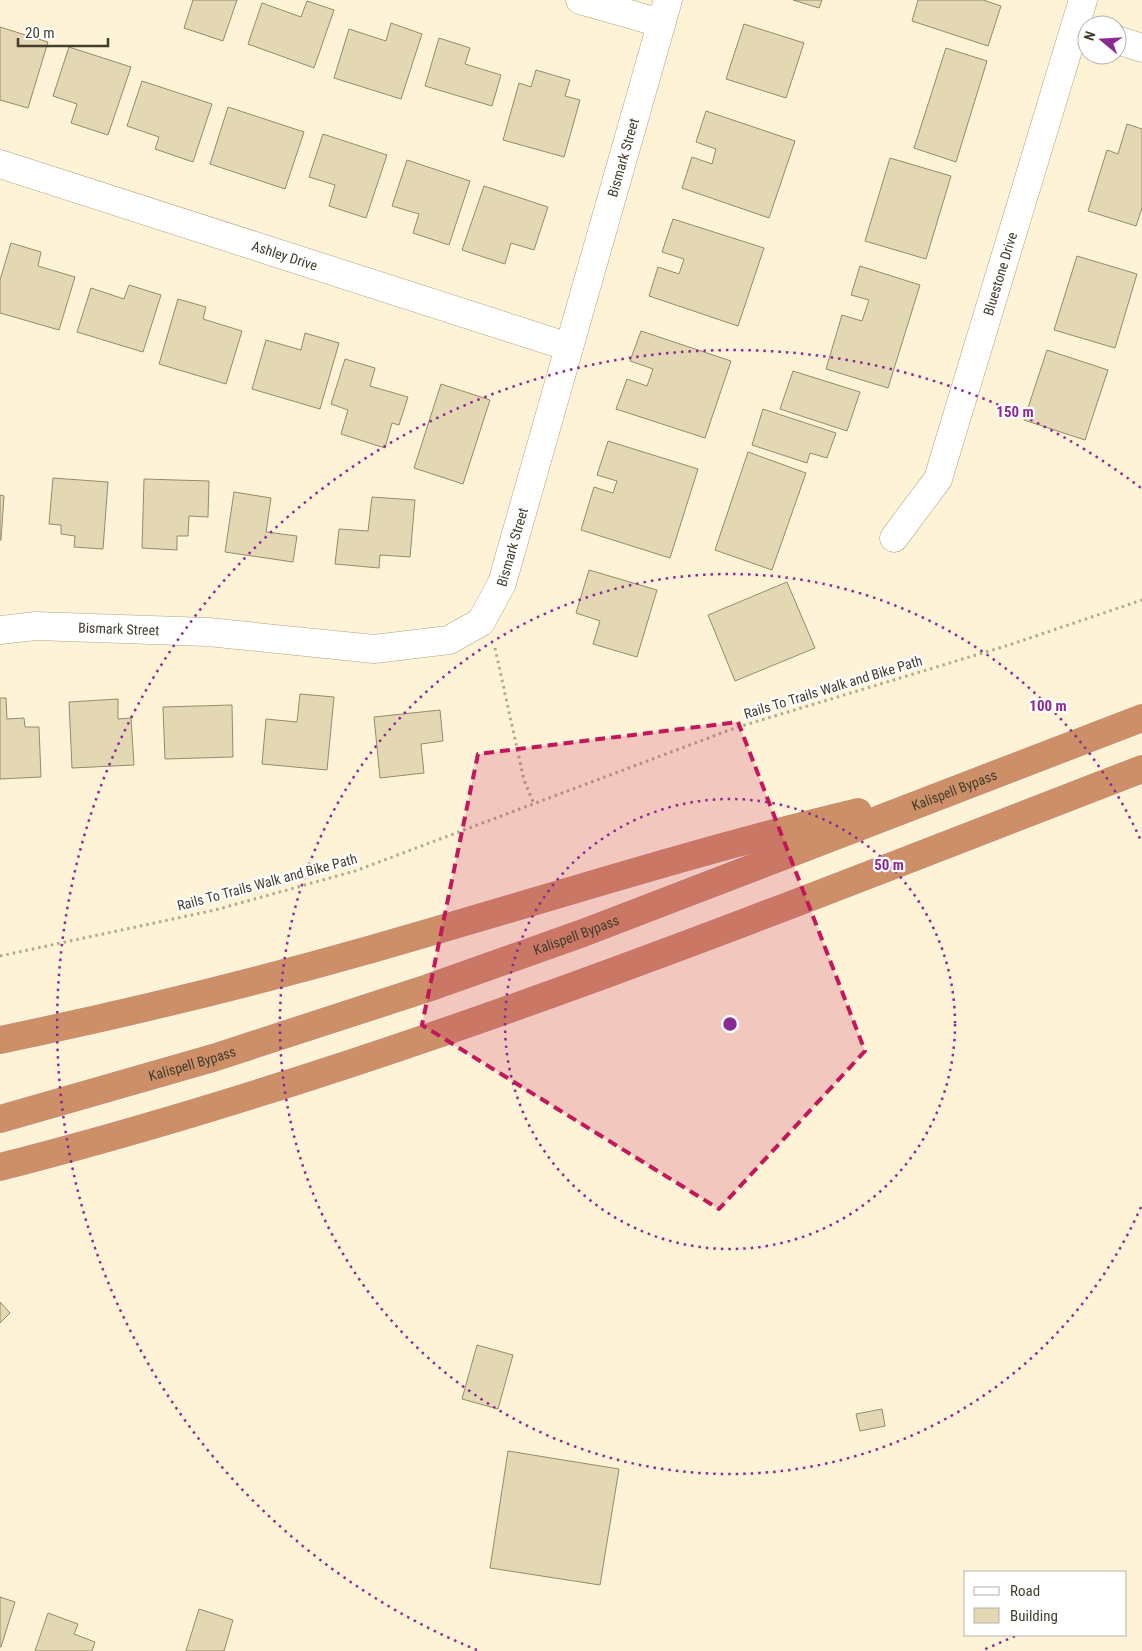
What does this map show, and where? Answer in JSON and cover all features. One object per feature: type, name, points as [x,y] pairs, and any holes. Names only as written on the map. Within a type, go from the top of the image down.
[{"type":"highway","name":"Kalispell Bypass","points":[[0,1119],[214,1058],[428,988],[583,934],[1142,718]]},
{"type":"highway","points":[[0,1167],[165,1122],[270,1090],[529,1002],[682,947],[1142,769]]},
{"type":"highway","points":[[0,1040],[175,1002],[275,976],[714,849],[857,812],[942,795]]},
{"type":"street","points":[[580,0],[664,11]]},
{"type":"street","name":"Bluestone Drive","points":[[1082,15],[1083,0]]},
{"type":"street","name":"Bismark Street","points":[[0,630],[36,626],[208,632],[374,649],[449,640],[482,622],[502,583],[664,11]]},
{"type":"street","name":"Bluestone Drive","points":[[894,538],[938,478],[1077,42]]},
{"type":"street","points":[[1127,43],[1142,48]]},
{"type":"street","name":"Ashley Drive","points":[[0,164],[569,348]]},
{"type":"path","name":"Rails To Trails Walk and Bike Path","points":[[0,956],[215,910],[355,871],[735,728],[1009,645],[1142,600]]},
{"type":"path","points":[[482,622],[494,645],[524,780],[534,804]]},
{"type":"highlighted area","points":[[738,722],[865,1051],[719,1209],[422,1025],[478,754]]},
{"type":"building","points":[[193,0],[237,0],[223,41],[184,28]]},
{"type":"building","points":[[793,0],[822,0],[819,8]]},
{"type":"building","points":[[918,0],[983,0],[1001,6],[988,46],[912,21]]},
{"type":"building","points":[[307,1],[334,10],[314,68],[248,44],[262,3],[301,17]]},
{"type":"building","points":[[391,23],[422,34],[401,99],[334,78],[349,29],[386,41]]},
{"type":"building","points":[[744,24],[804,43],[786,98],[726,79]]},
{"type":"building","points":[[0,27],[48,42],[28,108],[0,100]]},
{"type":"building","points":[[439,38],[470,48],[465,64],[501,75],[492,106],[425,86]]},
{"type":"building","points":[[69,47],[131,67],[108,135],[71,123],[77,104],[53,96]]},
{"type":"building","points":[[946,48],[987,61],[956,162],[914,148]]},
{"type":"building","points":[[536,70],[570,80],[565,96],[580,100],[564,157],[503,140],[519,83],[531,87]]},
{"type":"building","points":[[142,81],[212,104],[193,162],[155,149],[159,137],[127,126]]},
{"type":"building","points":[[228,107],[304,132],[285,189],[210,164]]},
{"type":"building","points":[[706,111],[795,141],[769,218],[682,188],[692,157],[712,164],[716,149],[696,142]]},
{"type":"building","points":[[1127,124],[1142,129],[1142,208],[1136,226],[1088,211],[1107,150],[1118,154]]},
{"type":"building","points":[[323,134],[387,155],[366,218],[329,206],[335,185],[309,177]]},
{"type":"building","points":[[890,158],[951,176],[926,259],[865,241]]},
{"type":"building","points":[[407,160],[470,181],[449,245],[413,233],[419,214],[392,206]]},
{"type":"building","points":[[484,186],[548,207],[534,250],[511,243],[505,264],[462,250]]},
{"type":"building","points":[[673,219],[764,248],[738,326],[649,296],[658,267],[679,274],[684,259],[662,252]]},
{"type":"building","points":[[11,243],[41,252],[38,266],[75,277],[59,330],[0,313],[0,280]]},
{"type":"building","points":[[1077,256],[1137,274],[1115,348],[1054,330]]},
{"type":"building","points":[[860,266],[920,285],[888,388],[826,369],[842,315],[862,321],[869,300],[851,295]]},
{"type":"building","points":[[129,285],[161,295],[143,352],[77,332],[91,288],[124,299]]},
{"type":"building","points":[[178,299],[206,307],[203,319],[242,331],[226,384],[159,364]]},
{"type":"building","points":[[641,331],[731,361],[705,438],[616,409],[627,379],[647,386],[653,369],[630,361]]},
{"type":"building","points":[[305,333],[339,343],[320,409],[252,389],[266,340],[301,350]]},
{"type":"building","points":[[1047,350],[1108,370],[1085,440],[1024,420]]},
{"type":"building","points":[[345,359],[375,368],[370,386],[408,397],[399,425],[392,423],[385,448],[341,434],[348,410],[331,404]]},
{"type":"building","points":[[793,371],[860,392],[847,431],[780,409]]},
{"type":"building","points":[[441,384],[490,400],[463,484],[414,468]]},
{"type":"building","points":[[763,409],[836,433],[827,458],[810,453],[807,463],[752,445]]},
{"type":"building","points":[[608,441],[698,469],[670,558],[581,530],[594,487],[613,493],[617,481],[597,475]]},
{"type":"building","points":[[748,452],[806,473],[772,570],[715,550]]},
{"type":"building","points":[[53,478],[108,482],[103,549],[74,547],[75,536],[61,534],[61,525],[49,524]]},
{"type":"building","points":[[144,479],[209,481],[208,517],[189,516],[188,536],[177,536],[177,550],[142,548]]},
{"type":"building","points":[[234,492],[271,498],[266,532],[297,536],[293,562],[225,552]]},
{"type":"building","points":[[0,495],[4,496],[1,540],[0,540]]},
{"type":"building","points":[[372,497],[415,500],[410,557],[380,555],[379,568],[335,564],[339,529],[368,531]]},
{"type":"building","points":[[589,570],[657,590],[637,657],[593,644],[600,621],[576,613]]},
{"type":"building","points":[[787,582],[815,648],[735,681],[708,615]]},
{"type":"building","points":[[300,694],[334,697],[327,770],[262,764],[266,719],[297,722]]},
{"type":"building","points":[[0,698],[6,698],[7,719],[24,718],[25,727],[39,727],[41,777],[0,779]]},
{"type":"building","points":[[118,699],[118,719],[131,718],[134,765],[72,768],[69,702]]},
{"type":"building","points":[[232,705],[233,757],[165,759],[163,707]]},
{"type":"building","points":[[440,710],[443,741],[421,744],[424,773],[380,778],[374,717]]},
{"type":"building","points":[[0,1302],[10,1313],[0,1323]]},
{"type":"building","points":[[477,1345],[513,1355],[498,1409],[462,1399]]},
{"type":"building","points":[[882,1409],[885,1426],[860,1431],[856,1414]]},
{"type":"building","points":[[508,1451],[619,1469],[600,1585],[490,1568]]},
{"type":"building","points":[[0,1597],[15,1602],[1,1647],[0,1647]]},
{"type":"building","points":[[199,1609],[233,1620],[224,1651],[186,1651]]},
{"type":"building","points":[[48,1613],[78,1624],[74,1634],[95,1642],[92,1651],[35,1651]]}]
